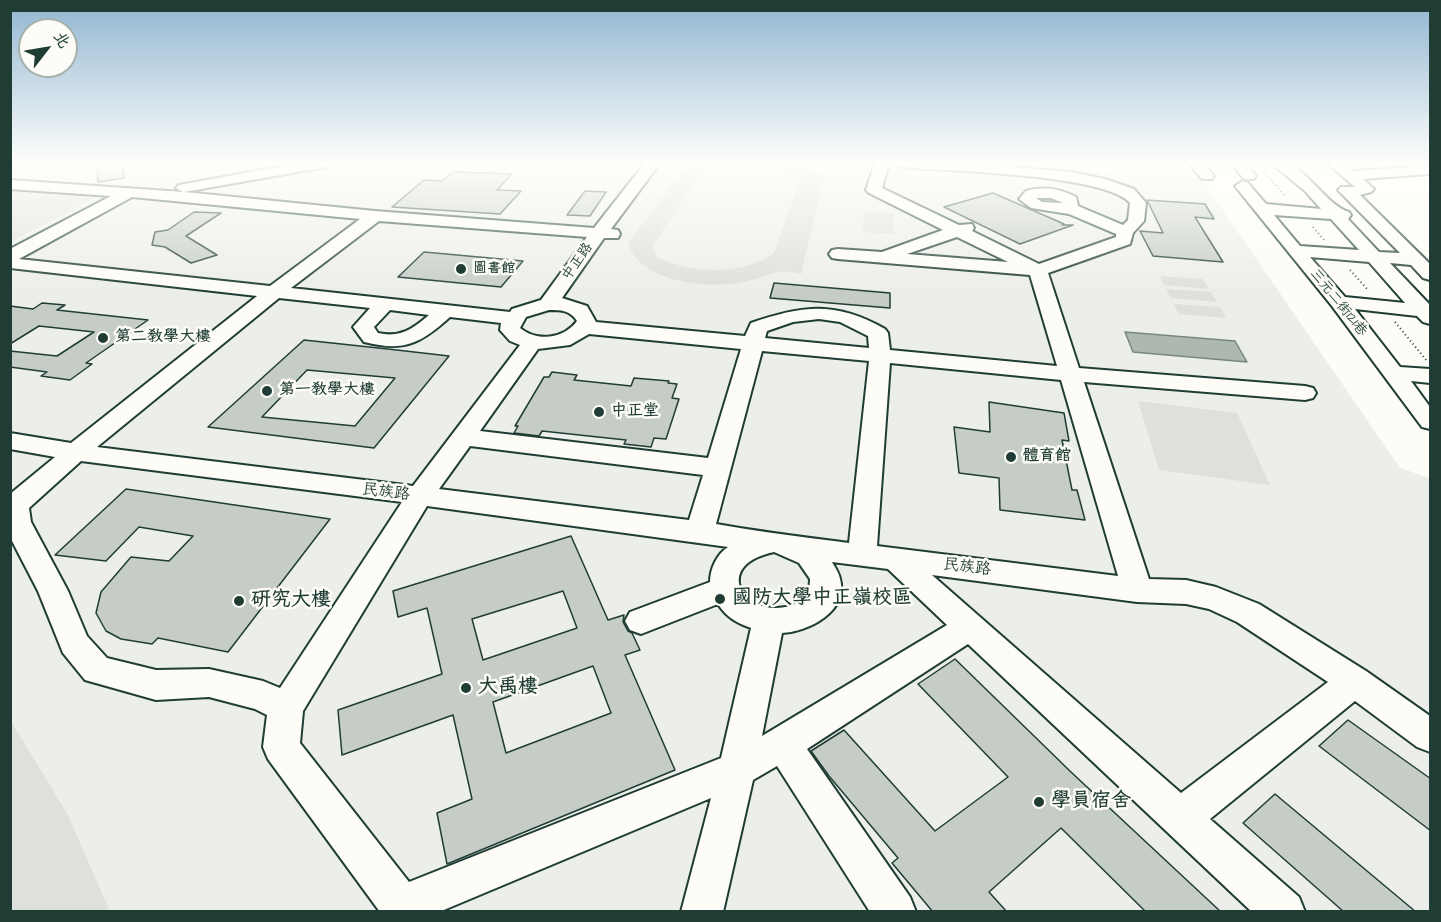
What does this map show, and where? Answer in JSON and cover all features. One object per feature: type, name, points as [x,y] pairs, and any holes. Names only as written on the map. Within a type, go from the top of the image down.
[{"type":"street","points":[[10,256],[105,206]]},
{"type":"street","points":[[274,206],[605,233]]},
{"type":"street","name":"中正路","points":[[556,304],[623,206]]},
{"type":"street","name":"中正路","points":[[605,233],[629,206]]},
{"type":"street","points":[[912,206],[965,228],[1038,270],[1137,590]]},
{"type":"street","points":[[1068,206],[1066,208],[1125,232]]},
{"type":"street","points":[[838,254],[1038,270],[1124,240],[1125,232],[1136,221],[1138,206]]},
{"type":"street","name":"三元二街121巷","points":[[1261,206],[1295,251],[1340,302],[1431,422]]},
{"type":"street","points":[[1327,206],[1428,313]]},
{"type":"street","points":[[1366,206],[1431,274]]},
{"type":"street","points":[[1263,209],[1375,218]]},
{"type":"street","points":[[286,708],[262,696],[209,683],[156,685],[97,670],[74,644],[53,591],[17,522],[15,505],[75,452],[272,293],[375,216]]},
{"type":"street","points":[[882,257],[965,228]]},
{"type":"street","points":[[1295,251],[1416,260]]},
{"type":"street","points":[[10,263],[513,318],[527,309],[556,304],[580,310],[587,321],[578,333],[557,342],[533,342],[522,340],[510,330],[513,318]]},
{"type":"street","points":[[1340,302],[1428,313]]},
{"type":"street","points":[[384,304],[363,327],[370,338],[385,342],[405,342],[424,330],[445,311]]},
{"type":"street","points":[[700,531],[758,327],[796,314],[826,313],[856,319],[878,333],[878,556],[969,627],[1284,912]]},
{"type":"street","points":[[584,327],[1070,374],[1305,393]]},
{"type":"street","points":[[533,342],[418,497],[286,708],[281,747],[404,909],[737,769],[783,744],[969,627]]},
{"type":"street","points":[[1392,373],[1431,376]]},
{"type":"street","points":[[462,437],[718,468]]},
{"type":"street","name":"民族路","points":[[10,441],[75,452],[418,497],[700,531],[762,543]]},
{"type":"street","points":[[774,542],[797,547],[811,555],[821,566],[826,579],[825,593],[818,605],[805,615],[788,620],[769,620],[753,617],[740,610],[730,600],[724,589],[722,576],[726,564],[741,550],[762,543],[774,542]]},
{"type":"street","name":"民族路","points":[[797,547],[1137,590],[1186,592],[1216,599],[1248,613],[1354,681],[1431,736]]},
{"type":"street","points":[[640,621],[724,589]]},
{"type":"street","points":[[702,912],[737,769],[769,620]]},
{"type":"street","points":[[1180,818],[1354,681]]},
{"type":"street","points":[[783,744],[895,912]]},
{"type":"shaded area","name":"國防大學中正嶺校區","points":[[11,206],[1220,206],[1400,468],[1430,478],[1430,911],[110,911],[67,813],[11,721]]},
{"type":"shaded area","points":[[11,206],[79,206],[11,241]]},
{"type":"shaded area","points":[[656,206],[679,206],[653,245],[657,257],[685,267],[732,269],[747,266],[774,253],[791,206],[817,206],[801,274],[781,271],[748,281],[724,284],[674,280],[645,266],[635,256],[628,243]]},
{"type":"shaded area","points":[[864,212],[893,213],[894,234],[863,232]]},
{"type":"shaded area","points":[[1160,276],[1203,279],[1209,289],[1164,285]]},
{"type":"shaded area","points":[[1166,289],[1211,292],[1217,302],[1171,298]]},
{"type":"shaded area","points":[[1173,304],[1220,307],[1226,318],[1179,314]]},
{"type":"shaded area","points":[[1125,332],[1235,341],[1247,362],[1133,352]]},
{"type":"shaded area","points":[[1138,401],[1237,413],[1270,485],[1159,470]]},
{"type":"shaded area","points":[[11,721],[67,813],[110,911],[11,911]]},
{"type":"building","points":[[393,206],[507,206],[500,214]]},
{"type":"building","points":[[574,206],[597,206],[590,216],[567,215]]},
{"type":"building","points":[[1023,206],[1064,224],[1062,225],[1073,225],[1020,244],[944,207]]},
{"type":"building","points":[[1150,206],[1206,206],[1214,219],[1195,217],[1223,262],[1153,256],[1140,231],[1163,233]]},
{"type":"building","points":[[194,212],[221,213],[186,236],[217,255],[191,263],[165,247],[152,245],[155,232],[168,230]]},
{"type":"building","name":"圖書館","points":[[424,252],[523,261],[501,287],[398,277]]},
{"type":"building","points":[[774,283],[890,293],[890,308],[770,298]]},
{"type":"building","name":"第二教學大樓","points":[[42,303],[65,305],[57,310],[148,320],[86,363],[92,364],[70,380],[41,376],[47,372],[10,367],[10,351],[57,356],[94,332],[39,326],[10,344],[10,306],[33,309]]},
{"type":"building","name":"第一教學大樓","points":[[304,340],[449,356],[374,448],[208,427]],"holes":[[[307,370],[395,378],[355,426],[262,417]]]},
{"type":"building","name":"中正堂","points":[[552,372],[577,375],[574,380],[631,386],[634,378],[669,381],[668,383],[677,384],[672,398],[679,399],[666,439],[654,438],[651,447],[624,444],[626,440],[542,431],[539,436],[514,433],[518,426],[515,426],[544,377],[549,377]]},
{"type":"building","points":[[989,402],[1064,413],[1069,441],[1062,440],[1072,490],[1077,490],[1085,520],[1000,510],[999,478],[959,473],[954,427],[990,432]]},
{"type":"building","points":[[126,489],[330,519],[228,652],[158,638],[152,644],[121,639],[106,631],[96,613],[101,592],[131,557],[169,561],[193,536],[139,527],[106,561],[55,555]]},
{"type":"building","name":"大禹樓","points":[[571,536],[608,620],[624,615],[623,622],[628,631],[632,633],[640,650],[625,655],[675,770],[447,864],[437,813],[472,799],[453,715],[342,755],[338,710],[442,674],[427,608],[398,617],[393,591]],"holes":[[[563,591],[577,628],[483,660],[472,619]],[[593,666],[611,713],[506,753],[493,702]]]},
{"type":"building","name":"學員宿舍","points":[[955,659],[1072,773],[1221,912],[1146,912],[1061,828],[989,892],[1007,912],[933,912],[892,863],[898,858],[829,776],[811,751],[844,730],[935,831],[1008,777],[918,684]]},
{"type":"building","points":[[1348,720],[1431,779],[1431,831],[1319,746]]},
{"type":"building","points":[[1275,794],[1416,912],[1344,912],[1243,823]]},
{"type":"place","name":"圖書館","points":[[461,269]]},
{"type":"place","name":"第二教學大樓","points":[[103,338]]},
{"type":"place","name":"第一教學大樓","points":[[267,391]]},
{"type":"place","name":"中正堂","points":[[599,412]]},
{"type":"place","name":"體育館","points":[[1011,457]]},
{"type":"place","name":"國防大學中正嶺校區","points":[[720,599]]},
{"type":"place","name":"研究大樓","points":[[239,601]]},
{"type":"place","name":"大禹樓","points":[[466,688]]},
{"type":"place","name":"學員宿舍","points":[[1039,802]]}]
